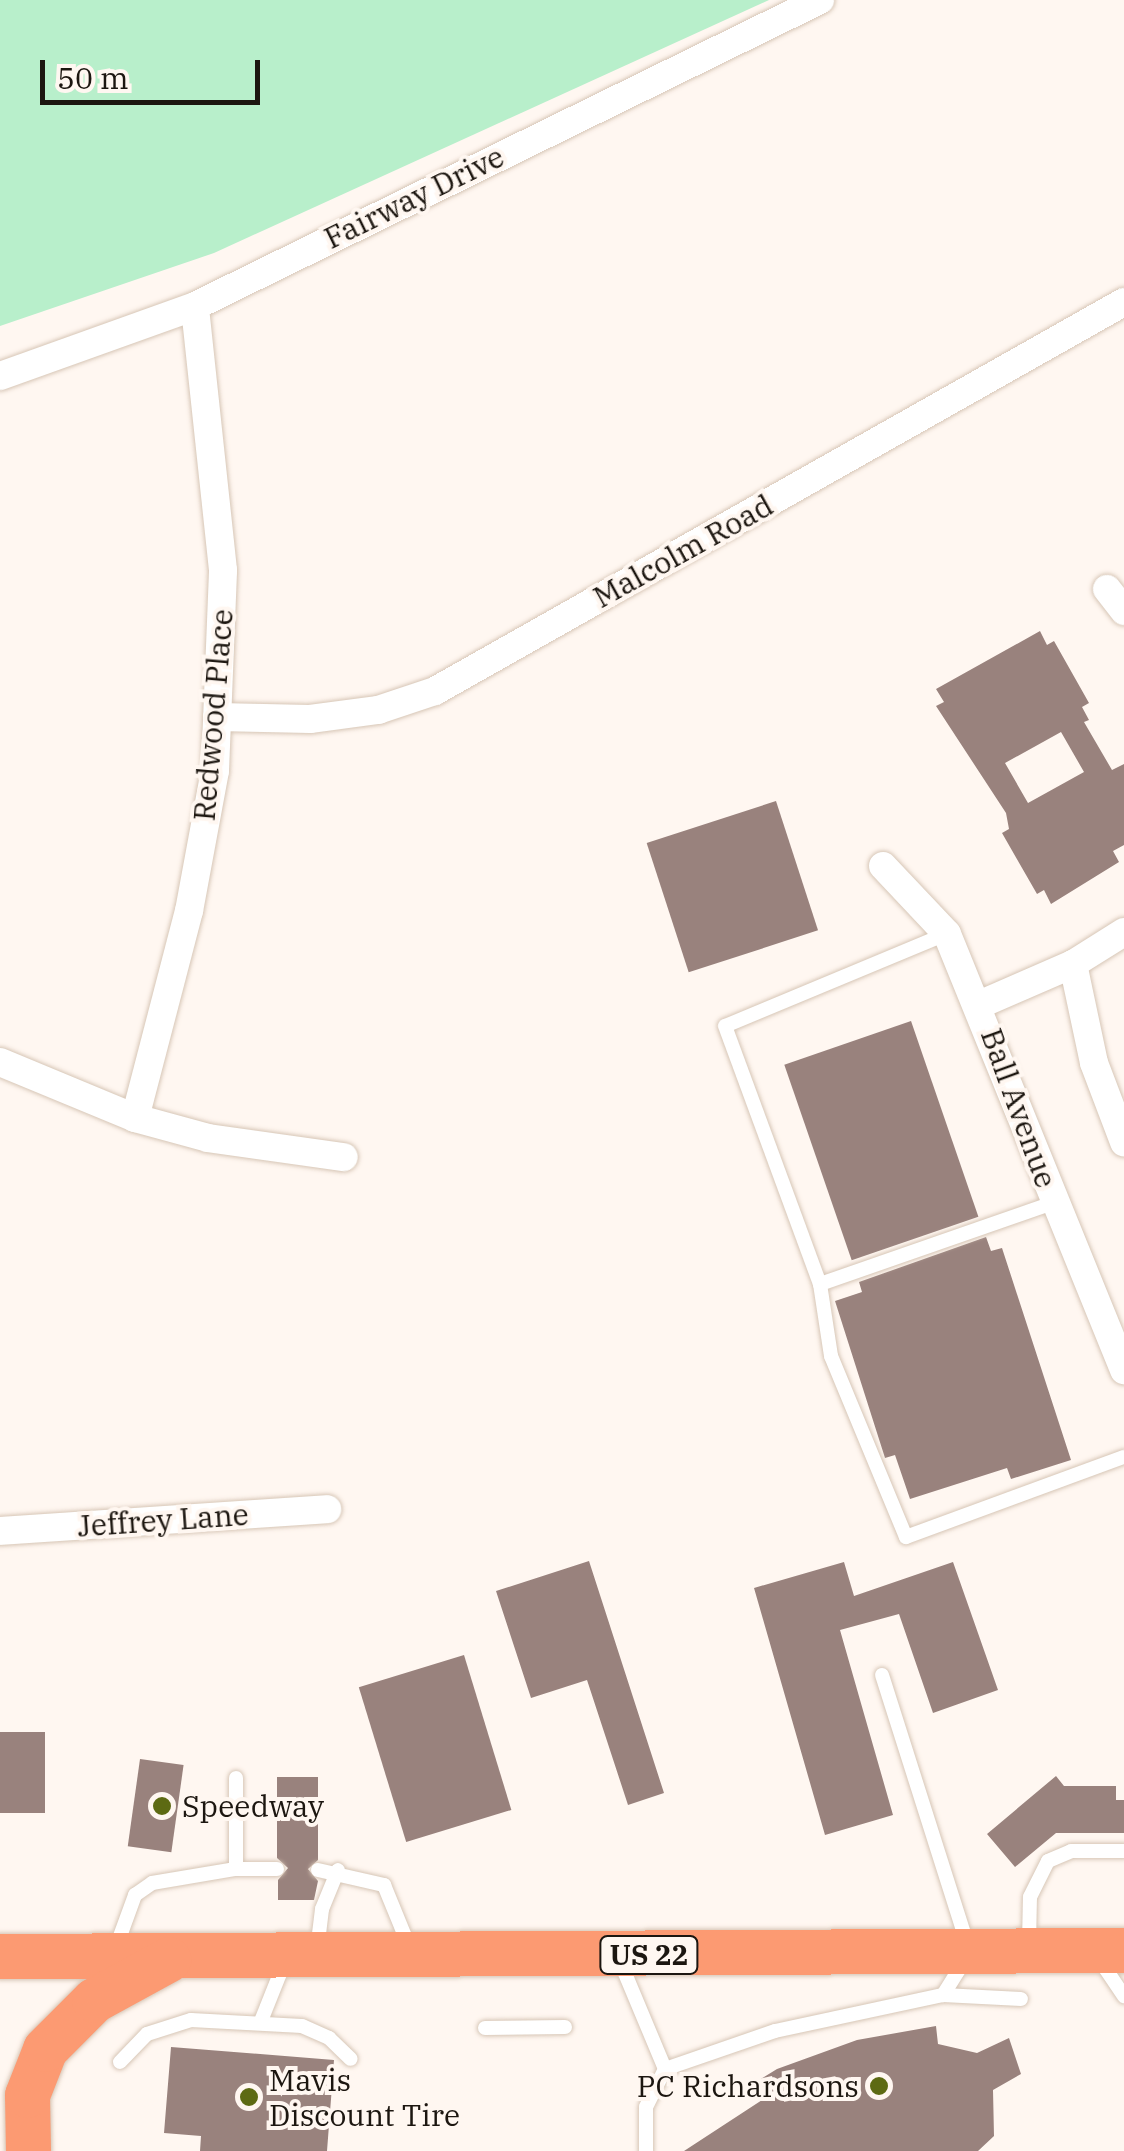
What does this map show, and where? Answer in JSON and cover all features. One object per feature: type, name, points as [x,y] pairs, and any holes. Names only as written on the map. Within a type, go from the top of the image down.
[{"type":"highway","name":"US 22","points":[[0,1956],[618,1956],[1109,1950]]},
{"type":"highway","points":[[28,2151],[29,2081],[56,2034],[94,2000],[175,1956]]},
{"type":"street","name":"Fairway Drive","points":[[0,376],[195,306],[820,0]]},
{"type":"street","name":"Malcolm Road","points":[[217,717],[310,719],[378,710],[435,690],[1124,302]]},
{"type":"street","name":"Redwood Place","points":[[135,1118],[190,911],[214,771],[224,570],[195,306]]},
{"type":"street","name":"Ball Avenue","points":[[882,866],[947,934],[981,1004],[1054,1202],[1124,1370]]},
{"type":"street","points":[[981,1004],[1073,964],[1124,932]]},
{"type":"street","points":[[1073,964],[1094,1063],[1124,1142]]},
{"type":"street","points":[[0,1062],[135,1118],[208,1138],[344,1158]]},
{"type":"street","name":"Jeffrey Lane","points":[[0,1531],[326,1509]]},
{"type":"lane","points":[[947,934],[725,1026],[820,1284],[831,1356],[906,1538],[1124,1458]]},
{"type":"lane","points":[[820,1284],[1054,1202]]},
{"type":"lane","points":[[882,1675],[970,1952],[943,1995]]},
{"type":"lane","points":[[236,1778],[236,1869]]},
{"type":"lane","points":[[1029,1951],[1030,1896],[1048,1861],[1071,1852],[1124,1851]]},
{"type":"lane","points":[[113,1956],[135,1895],[152,1883],[236,1869],[278,1870]]},
{"type":"lane","points":[[318,1870],[338,1870],[384,1885],[413,1956]]},
{"type":"lane","points":[[261,2021],[302,1956],[338,1870]]},
{"type":"lane","points":[[1109,1950],[1124,1996]]},
{"type":"lane","points":[[618,1956],[665,2069]]},
{"type":"lane","points":[[646,2151],[646,2107],[665,2069],[775,2032],[943,1995],[1021,1999]]},
{"type":"lane","points":[[120,2062],[147,2034],[175,2021],[261,2021],[316,2031],[351,2059]]},
{"type":"lane","points":[[485,2028],[566,2027]]},
{"type":"green space","points":[[0,0],[769,0],[214,253],[0,326]]},
{"type":"building","points":[[1040,631],[1047,645],[1054,641],[1089,703],[1082,707],[1089,720],[1084,722],[1112,770],[1124,764],[1124,845],[1113,851],[1119,862],[1051,904],[1044,890],[1037,894],[1002,833],[1009,829],[1006,813],[936,706],[944,702],[936,689]],"holes":[[[1061,732],[1084,772],[1028,803],[1005,763]]]},
{"type":"building","points":[[776,801],[818,930],[689,972],[647,843]]},
{"type":"building","points":[[911,1021],[978,1217],[852,1260],[784,1065]]},
{"type":"building","points":[[986,1237],[991,1251],[1002,1248],[1071,1460],[1011,1479],[1007,1468],[910,1499],[895,1455],[885,1458],[835,1301],[862,1292],[859,1282]]},
{"type":"building","points":[[589,1561],[664,1793],[628,1805],[587,1680],[531,1698],[496,1591]]},
{"type":"building","points":[[844,1562],[854,1596],[953,1562],[998,1690],[933,1713],[899,1614],[840,1630],[893,1815],[825,1835],[754,1588]]},
{"type":"building","points":[[464,1655],[511,1810],[406,1842],[359,1687]]},
{"type":"building","points":[[0,1732],[45,1732],[45,1813],[0,1813]]},
{"type":"building","points":[[140,1759],[184,1765],[171,1852],[128,1846]]},
{"type":"building","points":[[1056,1776],[1064,1786],[1116,1786],[1116,1800],[1124,1800],[1124,1833],[1056,1833],[1015,1867],[987,1834]]},
{"type":"building","points":[[277,1777],[318,1777],[318,1860],[308,1869],[318,1881],[314,1900],[278,1900],[278,1880],[288,1868],[277,1858]]},
{"type":"building","name":"PC Richardsons","points":[[936,2026],[938,2044],[977,2053],[1009,2038],[1021,2074],[993,2090],[994,2136],[978,2151],[684,2151],[765,2098],[756,2082],[777,2069],[857,2040]]},
{"type":"building","name":"Mavis Discount Tire","points":[[171,2047],[334,2060],[327,2151],[200,2151],[201,2136],[164,2133]]},
{"type":"place","name":"Speedway","points":[[162,1806]]},
{"type":"place","name":"PC Richardsons","points":[[879,2086]]},
{"type":"place","name":"Mavis Discount Tire","points":[[249,2097]]}]
